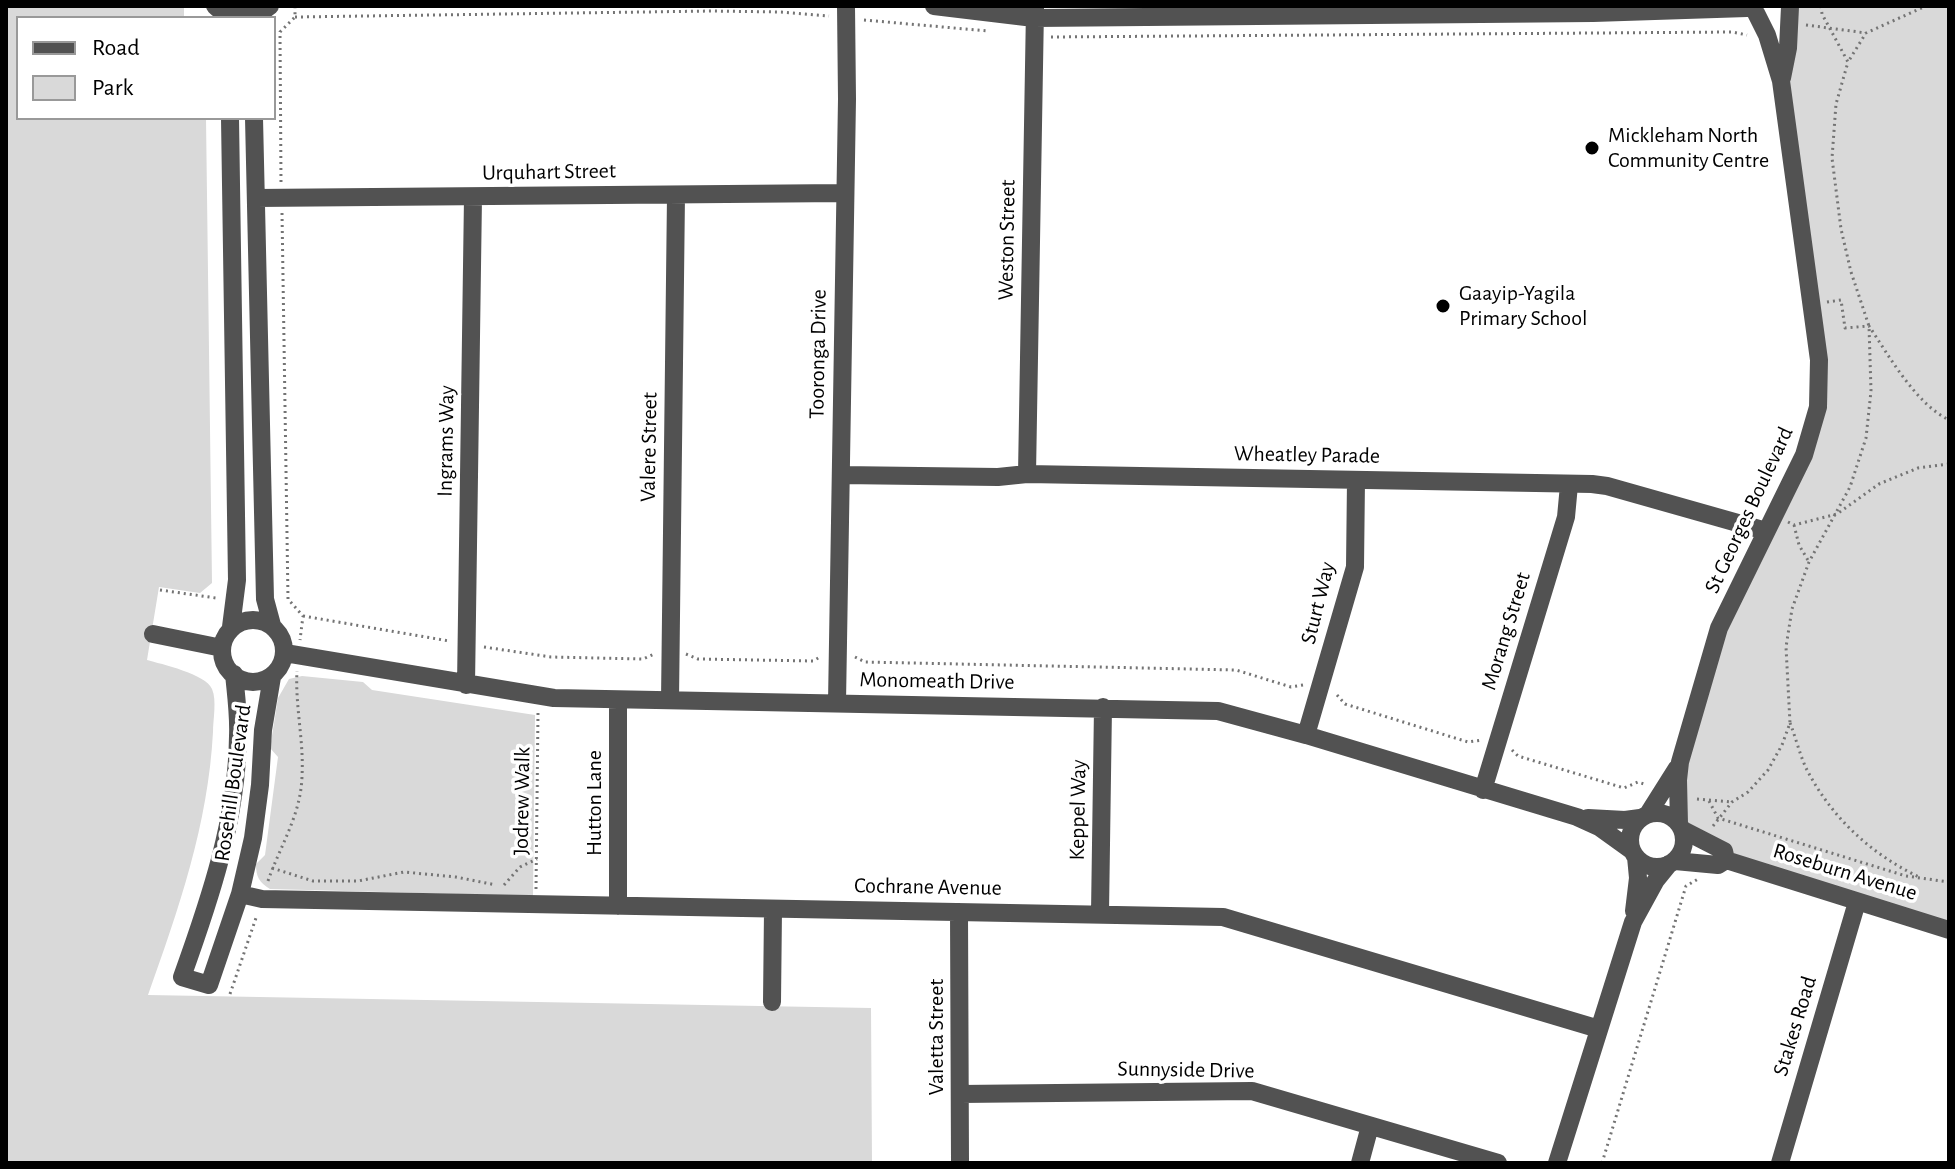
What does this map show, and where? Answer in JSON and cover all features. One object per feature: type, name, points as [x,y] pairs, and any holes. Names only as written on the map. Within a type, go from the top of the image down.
[{"type":"street","name":"Tooronga Drive","points":[[837,703],[846,6]]},
{"type":"street","points":[[934,6],[1035,12],[1529,14],[1750,9],[1775,14],[1790,6]]},
{"type":"street","name":"St Georges Boulevard","points":[[1781,81],[1788,48],[1790,6]]},
{"type":"street","name":"St Georges Boulevard","points":[[1681,827],[1671,793],[1719,628],[1804,455],[1818,407],[1820,381],[1781,81],[1767,35],[1750,9]]},
{"type":"street","points":[[223,13],[252,16],[265,12]]},
{"type":"street","name":"Weston Street","points":[[1027,474],[1035,12]]},
{"type":"street","points":[[230,120],[237,580],[231,627],[222,648],[225,665],[234,674],[253,681],[272,677],[292,654],[272,625],[265,599],[254,120]]},
{"type":"street","name":"Urquhart Street","points":[[256,198],[844,193]]},
{"type":"street","name":"Valere Street","points":[[670,700],[676,195]]},
{"type":"street","name":"Ingrams Way","points":[[466,685],[473,197]]},
{"type":"street","name":"Wheatley Parade","points":[[841,475],[998,477],[1027,474],[1607,486],[1770,522]]},
{"type":"street","name":"Sturt Way","points":[[1306,735],[1355,567],[1356,480]]},
{"type":"street","name":"Morang Street","points":[[1483,790],[1566,517],[1569,485]]},
{"type":"street","points":[[231,627],[244,621],[257,620],[272,625]]},
{"type":"street","points":[[153,634],[222,648]]},
{"type":"street","name":"Monomeath Drive","points":[[292,654],[538,697],[1218,711],[1577,817],[1599,827],[1634,853]]},
{"type":"street","name":"Rosehill Boulevard","points":[[234,674],[238,735],[233,805],[206,911],[182,977],[209,985],[240,894],[253,838],[263,730],[272,677]]},
{"type":"street","name":"Hutton Lane","points":[[618,700],[618,906]]},
{"type":"street","name":"Keppel Way","points":[[1100,913],[1103,707]]},
{"type":"street","points":[[1633,922],[1638,878],[1630,832],[1671,793]]},
{"type":"street","points":[[1557,1163],[1633,922],[1656,880],[1684,842],[1681,827],[1665,814],[1644,816]]},
{"type":"street","name":"Monomeath Drive","points":[[1577,817],[1609,820],[1644,816]]},
{"type":"street","name":"Roseburn Avenue","points":[[1681,827],[1724,851],[1726,860]]},
{"type":"street","points":[[1634,853],[1651,866],[1672,862]]},
{"type":"street","name":"Roseburn Avenue","points":[[1672,862],[1718,865],[1726,860],[1949,930]]},
{"type":"street","name":"Cochrane Avenue","points":[[240,894],[262,899],[536,897],[618,906],[1100,913],[1233,919],[1599,1029]]},
{"type":"street","name":"Stakes Road","points":[[1780,1163],[1857,902]]},
{"type":"street","points":[[772,1002],[773,910]]},
{"type":"street","name":"Valetta Street","points":[[959,912],[960,1163]]},
{"type":"street","name":"Sunnyside Drive","points":[[960,1094],[1252,1091],[1498,1163]]},
{"type":"street","points":[[1360,1163],[1370,1126]]},
{"type":"path","points":[[276,32],[280,32],[295,17],[295,6]]},
{"type":"path","points":[[1821,6],[1822,14],[1848,62]]},
{"type":"path","points":[[1922,878],[1888,862],[1862,841],[1829,805],[1807,769],[1790,723],[1786,647],[1792,609],[1809,562],[1850,487],[1866,438],[1871,391],[1869,326],[1841,229],[1832,158],[1836,104],[1848,62],[1866,33],[1926,6]]},
{"type":"path","points":[[280,32],[288,599],[303,616],[551,657],[643,659],[651,654],[688,654],[698,659],[813,661],[821,656],[857,657],[865,662],[1236,670],[1291,687],[1300,685],[1338,696],[1345,704],[1468,742],[1479,739],[1513,750],[1518,756],[1624,788],[1638,782],[1671,793],[1732,802]]},
{"type":"path","points":[[1811,304],[1841,300],[1845,328],[1869,326]]},
{"type":"path","points":[[1869,326],[1897,370],[1936,414],[1949,420]]},
{"type":"path","points":[[1770,522],[1794,525],[1837,514],[1879,484],[1918,468],[1949,464]]},
{"type":"path","points":[[1794,525],[1799,545],[1809,562]]},
{"type":"path","points":[[230,994],[272,868],[286,842],[297,810],[302,778],[292,654],[303,616]]},
{"type":"path","name":"Jodrew Walk","points":[[536,897],[538,697]]},
{"type":"path","points":[[1704,840],[1732,802],[1748,792],[1768,770],[1790,723]]},
{"type":"path","points":[[1709,801],[1718,818],[1906,876],[1949,882]]},
{"type":"path","points":[[504,885],[520,867],[537,859]]},
{"type":"path","points":[[1602,1163],[1686,886],[1698,881],[1701,863]]},
{"type":"path","points":[[272,868],[313,881],[358,881],[404,872],[515,886]]},
{"type":"path","points":[[525,887],[536,897]]},
{"type":"green space","points":[[6,6],[184,6],[184,16],[16,16],[16,120],[206,120],[212,583],[200,593],[159,587],[147,660],[182,670],[208,684],[214,699],[213,732],[205,800],[190,866],[148,995],[871,1008],[872,1163],[6,1163]]},
{"type":"green space","points":[[1790,6],[1949,6],[1949,930],[1726,860],[1683,830],[1678,802],[1719,628],[1818,407],[1781,81]]},
{"type":"green space","points":[[302,676],[363,682],[372,690],[535,715],[533,896],[270,889],[263,884],[256,864],[265,855],[278,757],[270,748],[278,698],[289,679]]},
{"type":"place","name":"Mickleham North Community Centre","points":[[1592,148]]},
{"type":"place","name":"Gaayip-Yagila Primary School","points":[[1443,306]]}]
